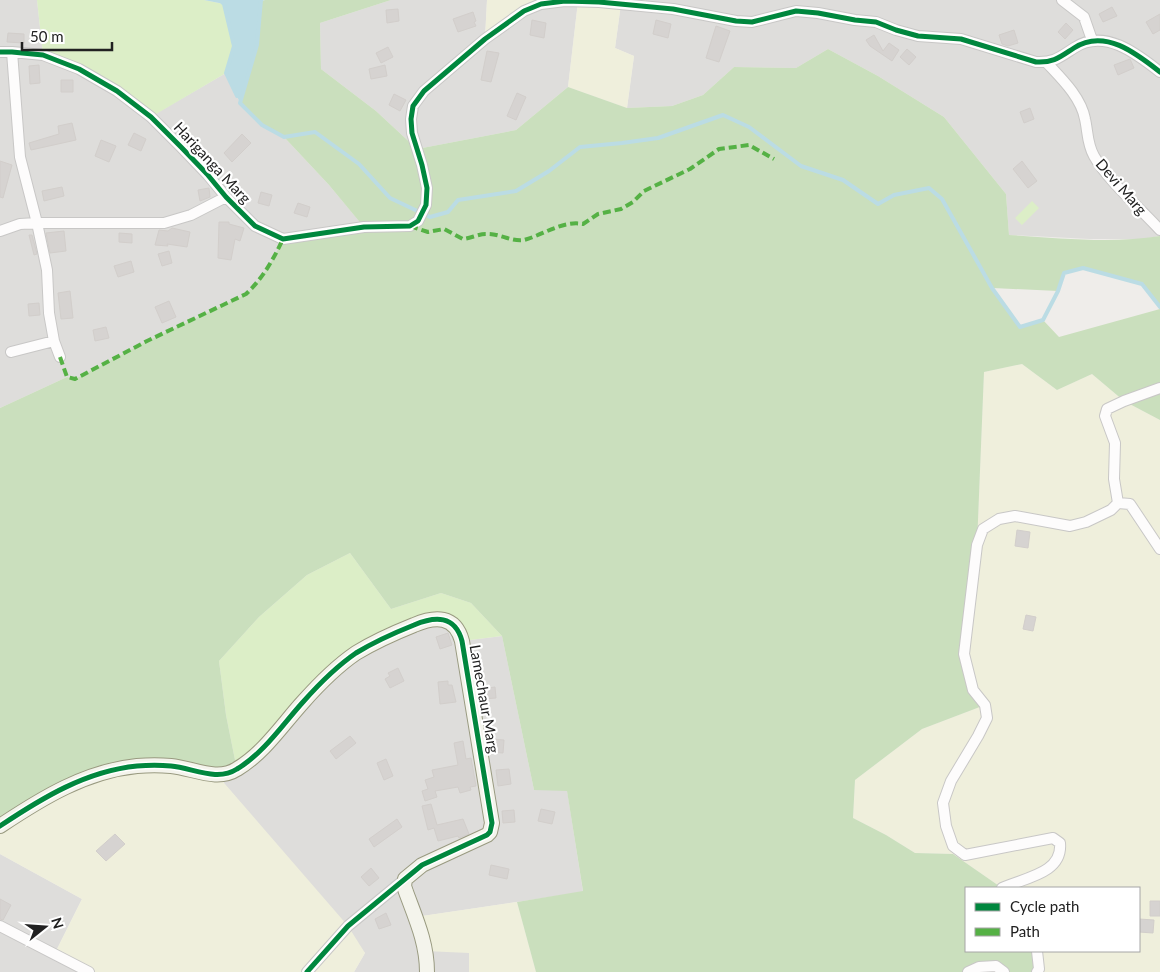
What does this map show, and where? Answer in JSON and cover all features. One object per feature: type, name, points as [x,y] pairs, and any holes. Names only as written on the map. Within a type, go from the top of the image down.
[{"type":"street","points":[[1062,0],[1084,17],[1092,40]]},
{"type":"street","name":"Hariganga Marg","points":[[0,52],[43,55],[78,69],[117,91],[151,117],[255,226],[283,239],[364,227],[410,226],[418,221],[426,205],[427,188],[412,134],[411,119],[413,106],[424,91],[485,39],[524,11],[541,4],[565,1],[606,3],[673,9],[752,22],[796,11],[818,13],[876,22],[918,36],[961,39],[1018,58],[1047,63]]},
{"type":"street","points":[[1047,63],[1066,55],[1075,47],[1092,40],[1111,41],[1160,72]]},
{"type":"street","points":[[12,52],[20,157],[47,270],[49,313],[54,341],[60,357]]},
{"type":"street","name":"Devi Marg","points":[[1047,63],[1076,98],[1085,117],[1087,141],[1094,156],[1111,178],[1160,230]]},
{"type":"street","points":[[0,231],[20,224],[37,222],[164,223],[191,215],[226,197]]},
{"type":"street","points":[[11,352],[54,341]]},
{"type":"street","points":[[1118,503],[1114,479],[1115,443],[1105,416],[1108,409],[1160,388]]},
{"type":"street","points":[[1005,887],[1040,874],[1052,866],[1061,852],[1060,843],[1053,838],[965,854],[952,846],[946,826],[944,803],[951,781],[987,718],[985,705],[973,690],[964,654],[977,545],[983,529],[999,519],[1015,516],[1070,526],[1086,522],[1111,510],[1118,503],[1130,504],[1160,549]]},
{"type":"street","name":"Lamechaur Marg","points":[[0,826],[39,799],[72,784],[107,772],[137,766],[171,766],[218,776],[236,770],[259,751],[329,676],[355,654],[384,638],[424,621],[446,620],[454,625],[460,633],[462,641],[492,823],[490,832],[422,865],[348,926],[307,972]]},
{"type":"street","points":[[405,879],[404,886],[423,935],[427,972]]},
{"type":"street","points":[[0,926],[89,972]]},
{"type":"street","points":[[1037,952],[1038,972]]},
{"type":"street","points":[[968,972],[979,967],[996,966],[1004,972]]},
{"type":"shaded area","points":[[0,0],[37,0],[43,55],[79,69],[150,117],[226,73],[240,103],[262,125],[284,137],[329,185],[364,227],[271,263],[258,283],[246,294],[147,341],[75,379],[67,377],[0,408]]},
{"type":"shaded area","points":[[391,0],[487,0],[485,38],[524,11],[578,1],[568,87],[516,130],[417,149],[376,111],[321,69],[320,23]]},
{"type":"shaded area","points":[[646,0],[1160,0],[1160,236],[1142,239],[1090,239],[1009,235],[1006,194],[944,117],[878,76],[828,49],[796,68],[734,67],[703,95],[672,106],[627,108],[634,56],[615,48],[621,4],[645,6]]},
{"type":"shaded area","points":[[437,619],[462,641],[502,636],[534,790],[567,790],[583,892],[416,917],[470,953],[469,972],[354,972],[365,953],[218,776],[355,654]]},
{"type":"shaded area","points":[[0,854],[82,899],[54,955],[89,972],[0,972]]},
{"type":"green space","points":[[37,0],[204,0],[224,4],[234,46],[226,73],[151,117],[117,91],[43,55]]},
{"type":"green space","points":[[391,0],[320,23],[321,69],[376,111],[417,149],[516,130],[568,87],[627,108],[672,106],[703,95],[734,67],[796,68],[828,49],[878,76],[944,117],[1006,194],[1009,235],[1104,240],[1160,236],[1160,307],[1142,284],[1083,268],[1065,273],[1058,291],[993,288],[1020,327],[1043,320],[1059,337],[1160,309],[1160,420],[1124,401],[1092,374],[1057,390],[1022,364],[984,372],[977,545],[969,605],[969,675],[985,705],[922,729],[855,780],[853,818],[915,853],[953,854],[1001,887],[965,887],[965,952],[1037,952],[1037,972],[1004,972],[996,966],[968,972],[536,972],[517,902],[583,891],[567,791],[534,790],[502,636],[471,603],[441,593],[391,609],[350,553],[307,575],[259,617],[219,661],[226,715],[237,770],[107,772],[0,826],[0,408],[67,377],[75,379],[147,341],[246,294],[258,282],[283,239],[363,226],[329,185],[284,137],[262,125],[240,103],[257,45],[261,1]]},
{"type":"green space","points":[[487,0],[646,0],[645,7],[621,4],[615,48],[634,56],[627,108],[568,87],[578,2],[541,4],[485,39]]},
{"type":"green space","points":[[1032,201],[1039,208],[1022,225],[1015,218]]},
{"type":"green space","points":[[1022,364],[1057,390],[1092,374],[1124,401],[1160,420],[1160,972],[1037,972],[1037,952],[1140,952],[1140,887],[1001,887],[953,854],[915,853],[853,818],[855,780],[922,729],[985,705],[973,690],[964,654],[977,545],[984,372]]},
{"type":"green space","points":[[350,553],[391,609],[441,593],[471,603],[502,636],[462,641],[445,620],[355,654],[237,770],[226,715],[219,661],[259,617],[307,575]]},
{"type":"green space","points":[[137,766],[218,776],[348,926],[365,953],[354,972],[89,972],[54,955],[82,899],[0,854],[0,826],[39,799]]},
{"type":"green space","points":[[517,902],[536,972],[469,972],[469,953],[425,951],[415,917]]},
{"type":"water","points":[[204,0],[265,0],[261,1],[257,45],[240,103],[226,73],[234,45],[224,4]]},
{"type":"building","points":[[1112,7],[1117,16],[1103,22],[1099,14]]},
{"type":"building","points":[[398,9],[399,21],[387,23],[386,10]]},
{"type":"building","points":[[473,12],[476,26],[458,32],[453,19]]},
{"type":"building","points":[[1160,14],[1160,30],[1153,34],[1146,22]]},
{"type":"building","points":[[532,20],[546,23],[544,38],[530,35]]},
{"type":"building","points":[[656,20],[671,24],[668,38],[653,34]]},
{"type":"building","points":[[1066,23],[1073,30],[1065,39],[1058,32]]},
{"type":"building","points":[[716,26],[730,31],[719,62],[706,58]]},
{"type":"building","points":[[1014,30],[1018,43],[1008,46],[1002,44],[999,35]]},
{"type":"building","points":[[8,33],[24,34],[24,43],[7,42]]},
{"type":"building","points":[[874,35],[883,51],[889,43],[899,50],[892,61],[870,46],[866,40]]},
{"type":"building","points":[[388,47],[393,57],[381,63],[376,53]]},
{"type":"building","points":[[907,49],[916,57],[909,65],[900,57]]},
{"type":"building","points":[[487,51],[499,53],[491,82],[481,80]]},
{"type":"building","points":[[1130,59],[1134,68],[1118,75],[1114,65]]},
{"type":"building","points":[[39,65],[40,83],[30,84],[29,66]]},
{"type":"building","points":[[385,65],[387,76],[371,79],[369,69]]},
{"type":"building","points":[[61,80],[73,80],[73,92],[61,92]]},
{"type":"building","points":[[517,93],[526,97],[516,120],[507,116]]},
{"type":"building","points":[[394,94],[406,100],[400,111],[389,105]]},
{"type":"building","points":[[1030,108],[1034,119],[1024,123],[1020,112]]},
{"type":"building","points":[[72,123],[76,140],[31,150],[29,143],[59,134],[58,126]]},
{"type":"building","points":[[134,133],[146,139],[141,151],[128,145]]},
{"type":"building","points":[[242,134],[251,143],[232,162],[224,153]]},
{"type":"building","points":[[101,140],[116,146],[109,162],[95,156]]},
{"type":"building","points":[[0,161],[12,165],[3,198],[0,197]]},
{"type":"building","points":[[1022,161],[1037,181],[1028,188],[1013,169]]},
{"type":"building","points":[[62,187],[64,196],[44,201],[42,191]]},
{"type":"building","points":[[209,188],[210,197],[200,201],[198,190]]},
{"type":"building","points":[[261,192],[272,195],[269,206],[258,203]]},
{"type":"building","points":[[298,203],[310,207],[307,217],[294,213]]},
{"type":"building","points":[[219,222],[229,222],[229,224],[244,228],[240,241],[235,239],[231,260],[218,258]]},
{"type":"building","points":[[172,228],[190,232],[187,247],[167,244],[168,246],[155,245],[159,230],[168,231]]},
{"type":"building","points":[[64,231],[66,251],[50,253],[46,233]]},
{"type":"building","points":[[119,233],[132,234],[132,243],[119,242]]},
{"type":"building","points":[[29,235],[32,235],[37,254],[34,255]]},
{"type":"building","points":[[169,251],[172,263],[162,266],[158,254]]},
{"type":"building","points":[[131,261],[134,272],[118,277],[114,266]]},
{"type":"building","points":[[70,291],[73,318],[61,319],[58,293]]},
{"type":"building","points":[[169,301],[176,317],[162,323],[155,307]]},
{"type":"building","points":[[39,303],[40,315],[29,316],[28,304]]},
{"type":"building","points":[[106,327],[109,338],[95,341],[93,330]]},
{"type":"building","points":[[1017,530],[1030,532],[1028,548],[1015,546]]},
{"type":"building","points":[[1026,615],[1036,617],[1033,631],[1023,629]]},
{"type":"building","points":[[448,633],[452,645],[440,649],[436,637]]},
{"type":"building","points":[[398,668],[404,681],[390,688],[385,679],[390,676],[388,673]]},
{"type":"building","points":[[448,681],[448,685],[452,685],[456,702],[440,704],[438,682]]},
{"type":"building","points":[[495,687],[496,698],[483,699],[482,689]]},
{"type":"building","points":[[350,736],[356,743],[336,759],[330,751]]},
{"type":"building","points":[[490,739],[504,740],[503,753],[490,752]]},
{"type":"building","points":[[463,741],[466,759],[471,758],[476,786],[470,787],[471,790],[460,793],[458,787],[435,791],[437,797],[425,801],[422,791],[428,789],[425,780],[434,777],[432,770],[458,765],[454,743]]},
{"type":"building","points":[[386,759],[393,776],[384,780],[377,763]]},
{"type":"building","points":[[509,769],[511,784],[498,786],[496,770]]},
{"type":"building","points":[[431,804],[437,825],[463,819],[469,834],[459,838],[458,836],[438,841],[434,828],[428,830],[422,806]]},
{"type":"building","points":[[541,809],[555,812],[552,824],[538,821]]},
{"type":"building","points":[[514,810],[515,822],[503,823],[502,811]]},
{"type":"building","points":[[397,819],[402,827],[374,847],[369,839]]},
{"type":"building","points":[[115,834],[125,844],[106,861],[96,851]]},
{"type":"building","points":[[491,865],[509,869],[507,879],[489,875]]},
{"type":"building","points":[[371,868],[379,878],[369,886],[361,877]]},
{"type":"building","points":[[0,899],[11,905],[3,920],[0,919]]},
{"type":"building","points":[[1150,901],[1160,901],[1160,916],[1150,916]]},
{"type":"building","points":[[386,913],[391,925],[379,929],[375,919]]},
{"type":"building","points":[[1140,919],[1154,920],[1153,933],[1140,932]]},
{"type":"waterway","points":[[220,0],[224,4],[234,46],[226,73],[237,96]]},
{"type":"waterway","points":[[261,0],[257,45],[240,103],[262,125],[284,137],[315,132],[359,164],[390,198],[430,217],[448,212],[458,200],[516,191],[549,171],[580,147],[658,138],[723,115],[749,127],[801,166],[843,180],[878,204],[894,195],[929,188],[942,199],[992,288],[1020,327],[1043,320],[1058,291],[1064,273],[1083,268],[1142,284],[1160,307]]},
{"type":"marked path","points":[[410,226],[428,232],[444,229],[463,239],[491,234],[514,240],[524,240],[568,224],[583,224],[598,214],[621,209],[633,202],[644,191],[690,169],[719,149],[749,145],[774,159]]},
{"type":"marked path","points":[[60,357],[67,377],[75,379],[147,341],[246,294],[258,282],[283,239]]},
{"type":"cycle path","points":[[0,52],[43,55],[79,69],[117,91],[151,117],[255,226],[283,239],[364,227],[410,226],[418,221],[426,205],[427,188],[412,133],[411,119],[413,106],[424,91],[485,39],[524,11],[541,4],[565,1],[599,2],[673,9],[736,21],[752,22],[796,11],[818,13],[876,22],[918,36],[961,39],[1036,62],[1048,62],[1056,59],[1085,43],[1108,42],[1119,45],[1141,57],[1160,72]]},
{"type":"cycle path","points":[[0,826],[65,787],[118,769],[163,765],[213,774],[229,773],[256,755],[322,682],[356,653],[384,638],[422,622],[437,619],[449,622],[459,632],[462,641],[492,823],[490,832],[422,865],[348,926],[307,972]]}]
